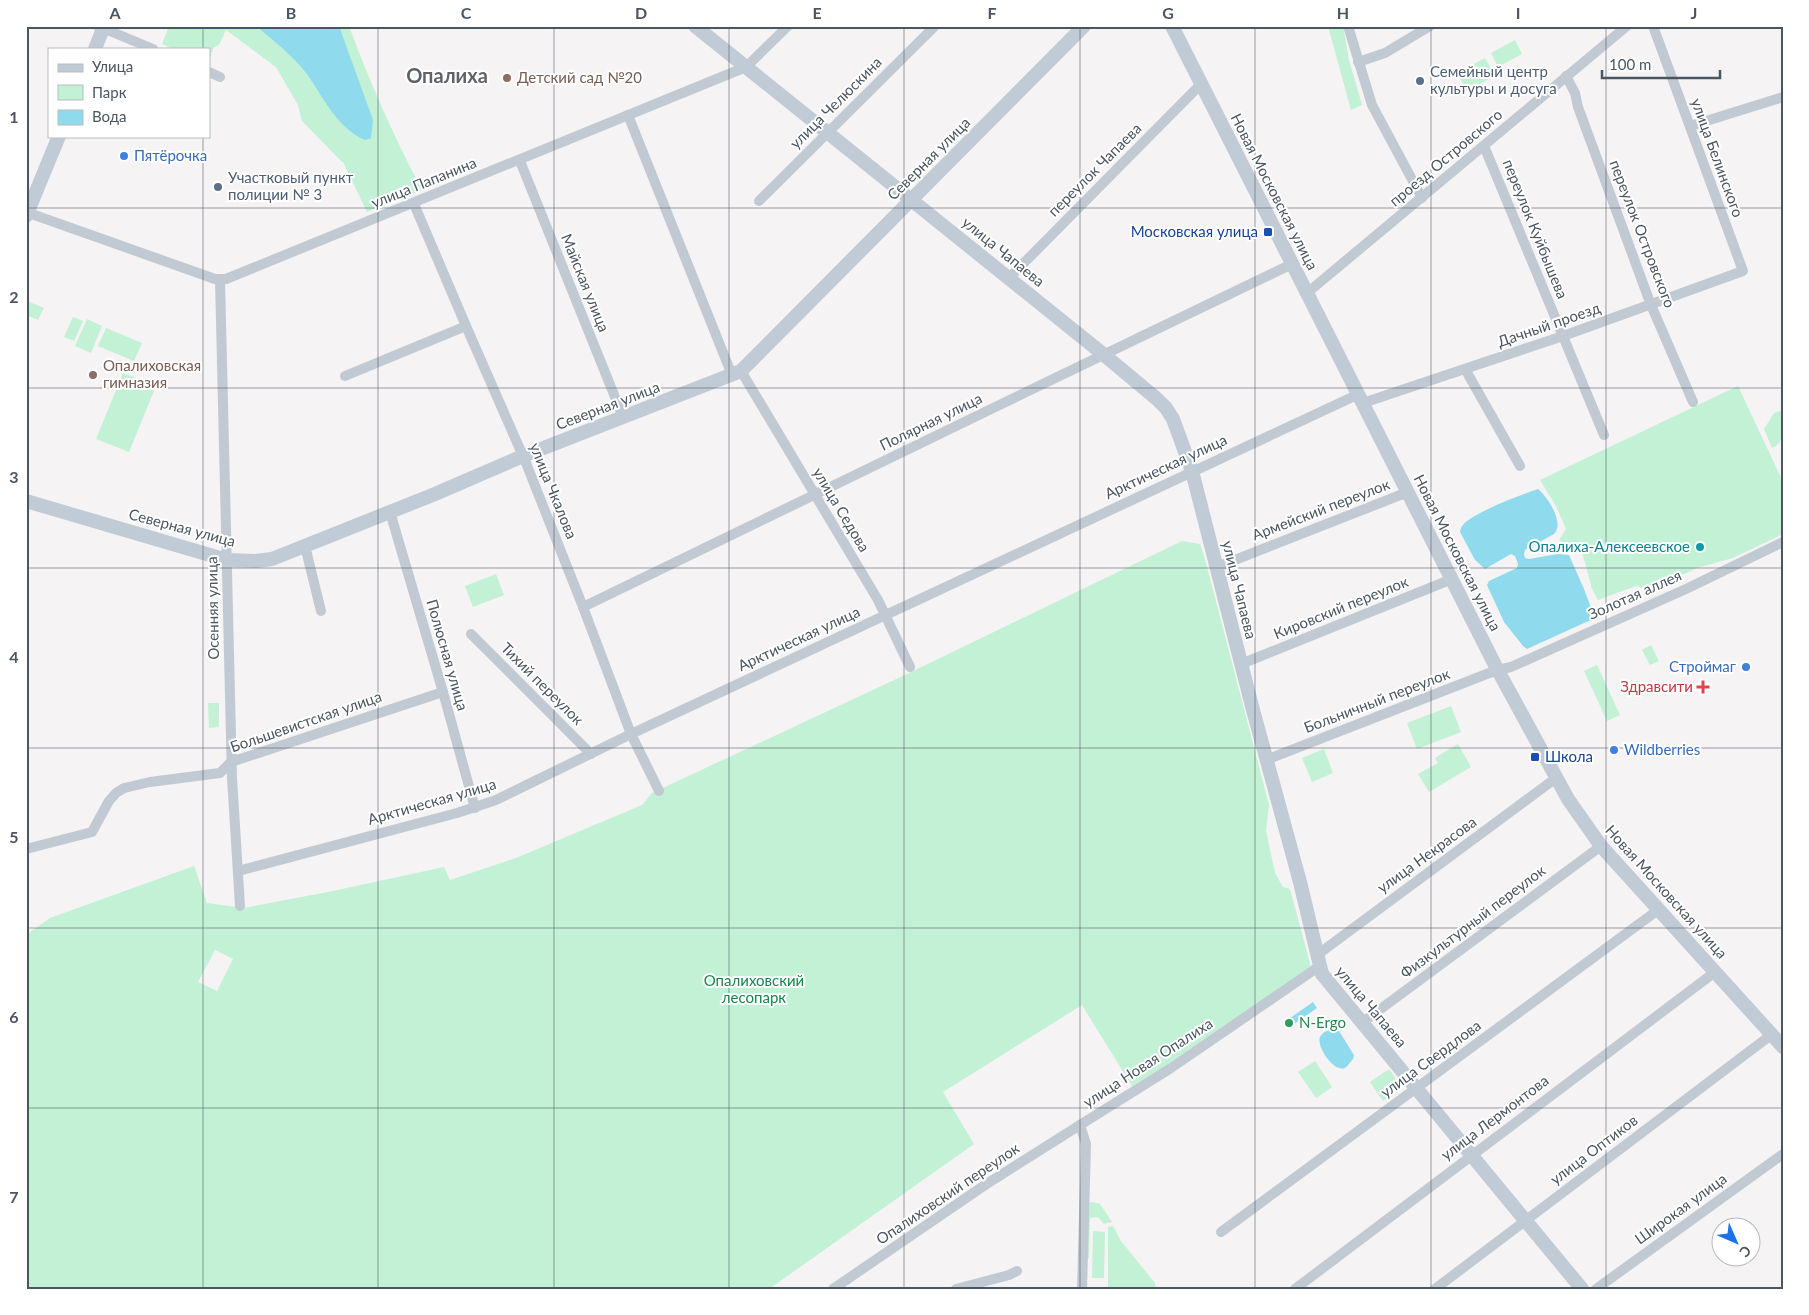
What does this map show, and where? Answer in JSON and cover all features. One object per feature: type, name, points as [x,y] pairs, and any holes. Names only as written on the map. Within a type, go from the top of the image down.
[{"type":"street","name":"улица Чапаева","points":[[695,26],[912,199],[1103,354],[1166,408],[1173,419],[1192,471],[1266,760],[1300,882],[1322,974],[1582,1289]]},
{"type":"street","name":"улица Папанина","points":[[220,280],[226,280],[414,204],[746,67],[788,26]]},
{"type":"street","name":"улица Челюскина","points":[[759,201],[935,26]]},
{"type":"street","name":"Северная улица","points":[[26,501],[227,560],[256,561],[272,559],[524,456],[737,373],[1084,26]]},
{"type":"street","name":"Новая Московская улица","points":[[1172,26],[1498,670],[1556,778],[1601,846],[1783,1048]]},
{"type":"street","points":[[1348,26],[1372,105],[1422,198]]},
{"type":"street","points":[[1358,62],[1385,52],[1430,26]]},
{"type":"street","name":"проезд Островского","points":[[1307,293],[1626,26]]},
{"type":"street","name":"улица Белинского","points":[[1653,26],[1742,271]]},
{"type":"street","points":[[95,48],[102,27],[151,48]]},
{"type":"street","points":[[210,72],[220,76]]},
{"type":"street","name":"переулок Островского","points":[[1566,76],[1574,93],[1651,305],[1693,402]]},
{"type":"street","name":"переулок Чапаева","points":[[1009,278],[1202,83]]},
{"type":"street","points":[[1690,126],[1783,97]]},
{"type":"street","name":"улица Седова","points":[[628,115],[737,373],[878,600],[910,667]]},
{"type":"street","points":[[58,138],[27,214],[220,280]]},
{"type":"street","name":"переулок Куйбышева","points":[[1484,146],[1604,434]]},
{"type":"street","name":"Майская улица","points":[[520,161],[623,417]]},
{"type":"street","name":"улица Чкалова","points":[[414,204],[524,456],[631,734],[659,791]]},
{"type":"street","name":"Полярная улица","points":[[583,607],[1292,264]]},
{"type":"street","name":"Дачный проезд","points":[[1361,398],[1465,369],[1651,305],[1742,271]]},
{"type":"street","name":"Осенняя улица","points":[[220,280],[231,762],[240,906]]},
{"type":"street","points":[[345,376],[466,326]]},
{"type":"street","points":[[1465,369],[1520,466]]},
{"type":"street","name":"Арктическая улица","points":[[238,872],[475,808],[517,791],[631,734],[1192,471],[1361,398]]},
{"type":"street","name":"Армейский переулок","points":[[1217,567],[1408,492]]},
{"type":"street","name":"Полюсная улица","points":[[390,512],[475,808]]},
{"type":"street","name":"Золотая аллея","points":[[1498,670],[1511,667],[1686,589],[1783,542]]},
{"type":"street","points":[[305,546],[321,612]]},
{"type":"street","name":"Кировский переулок","points":[[1241,664],[1452,579]]},
{"type":"street","name":"Тихий переулок","points":[[471,634],[591,754]]},
{"type":"street","name":"Больничный переулок","points":[[1266,760],[1498,670]]},
{"type":"street","name":"Большевистская улица","points":[[26,850],[92,832],[109,801],[124,788],[150,782],[220,773],[231,762],[443,692]]},
{"type":"street","name":"улица Некрасова","points":[[1318,961],[1556,778]]},
{"type":"street","name":"Физкультурный переулок","points":[[1363,1022],[1601,846]]},
{"type":"street","name":"улица Свердлова","points":[[1221,1232],[1658,910]]},
{"type":"street","name":"улица Новая Опалиха","points":[[1082,1289],[1086,1144],[1080,1125],[1171,1068],[1314,970],[1318,961]]},
{"type":"street","name":"улица Лермонтова","points":[[1295,1289],[1471,1154],[1715,972]]},
{"type":"street","name":"улица Оптиков","points":[[1435,1289],[1771,1035]]},
{"type":"street","name":"Опалиховский переулок","points":[[833,1289],[985,1185],[1080,1125]]},
{"type":"street","name":"Широкая улица","points":[[1596,1289],[1783,1154]]},
{"type":"street","points":[[956,1289],[1017,1271]]},
{"type":"green space","points":[[169,26],[349,26],[383,110],[422,190],[367,212],[343,162],[302,121],[298,105],[276,67],[226,30],[219,45],[214,47],[210,57],[210,48],[171,48],[162,44]]},
{"type":"green space","points":[[1328,26],[1343,26],[1349,60],[1362,105],[1351,110]]},
{"type":"green space","points":[[1515,40],[1522,54],[1498,67],[1491,53]]},
{"type":"green space","points":[[1485,58],[1495,76],[1467,91],[1457,73]]},
{"type":"green space","points":[[27,301],[44,308],[38,320],[26,315]]},
{"type":"green space","points":[[73,317],[83,321],[74,341],[64,337]]},
{"type":"green space","points":[[87,319],[102,326],[91,353],[75,346]]},
{"type":"green space","points":[[106,328],[142,343],[134,361],[98,346]]},
{"type":"green space","points":[[123,373],[156,386],[129,452],[96,439]]},
{"type":"green space","points":[[1738,386],[1783,482],[1783,534],[1733,558],[1697,568],[1650,590],[1636,586],[1598,600],[1592,589],[1582,552],[1559,540],[1566,529],[1556,506],[1540,480]]},
{"type":"green space","points":[[1783,410],[1782,437],[1777,445],[1772,448],[1764,429],[1774,413]]},
{"type":"green space","name":"Опалиховский лесопарк","points":[[1182,541],[1200,544],[1269,805],[1266,831],[1275,873],[1283,887],[1290,889],[1311,967],[1168,1064],[1132,1086],[1082,1005],[943,1092],[974,1144],[769,1289],[26,1289],[26,935],[50,918],[194,866],[207,903],[244,908],[444,867],[450,880],[516,858],[642,805],[652,793],[907,674]],"holes":[[[215,950],[233,959],[217,991],[198,982]]]},
{"type":"green space","points":[[496,574],[504,595],[473,607],[465,586]]},
{"type":"green space","points":[[1651,645],[1659,661],[1650,665],[1642,650]]},
{"type":"green space","points":[[1597,665],[1620,715],[1607,721],[1584,671]]},
{"type":"green space","points":[[208,703],[219,703],[219,727],[209,728]]},
{"type":"green space","points":[[1451,706],[1461,732],[1417,749],[1407,723]]},
{"type":"green space","points":[[1458,744],[1471,767],[1429,792],[1418,774],[1438,763],[1435,758]]},
{"type":"green space","points":[[1324,749],[1333,773],[1312,782],[1302,758]]},
{"type":"green space","points":[[1315,1061],[1332,1087],[1316,1098],[1298,1072]]},
{"type":"green space","points":[[1389,1069],[1402,1087],[1383,1101],[1370,1082]]},
{"type":"green space","points":[[1089,1203],[1100,1204],[1112,1222],[1104,1224],[1098,1217],[1090,1218],[1089,1258],[1085,1258]]},
{"type":"green space","points":[[1113,1226],[1121,1241],[1155,1283],[1156,1289],[1108,1289],[1108,1227]]},
{"type":"green space","points":[[1093,1231],[1105,1232],[1104,1278],[1092,1278]]},
{"type":"water","points":[[256,26],[339,26],[373,120],[371,138],[365,140],[346,128],[301,67],[283,48]]},
{"type":"water","points":[[1538,489],[1554,511],[1558,524],[1557,530],[1554,534],[1525,550],[1525,558],[1558,554],[1569,555],[1595,618],[1527,649],[1504,622],[1487,585],[1489,581],[1517,568],[1518,564],[1515,556],[1511,554],[1485,569],[1475,560],[1460,532],[1463,525],[1476,515],[1498,504]]},
{"type":"water","points":[[1313,1002],[1317,1008],[1294,1024],[1290,1018]]},
{"type":"water","points":[[1333,1028],[1339,1031],[1354,1055],[1345,1068],[1336,1067],[1331,1063],[1323,1052],[1319,1041],[1324,1032]]},
{"type":"place","name":"Детский сад №20","points":[[507,78]]},
{"type":"place","name":"Семейный центр культуры и досуга","points":[[1420,81]]},
{"type":"place","name":"Пятёрочка","points":[[124,156]]},
{"type":"place","name":"Участковый пункт полиции № 3","points":[[218,187]]},
{"type":"place","name":"Московская улица","points":[[1268,232]]},
{"type":"place","name":"Опалиховская гимназия","points":[[93,375]]},
{"type":"place","name":"Опалиха-Алексеевское","points":[[1700,547]]},
{"type":"place","name":"Строймаг","points":[[1746,667]]},
{"type":"place","name":"Здравсити","points":[[1703,687]]},
{"type":"place","name":"Wildberries","points":[[1614,750]]},
{"type":"place","name":"Школа","points":[[1535,757]]},
{"type":"place","name":"N-Ergo","points":[[1289,1023]]},
{"type":"district","name":"Опалиха","points":[[447,76]]}]
